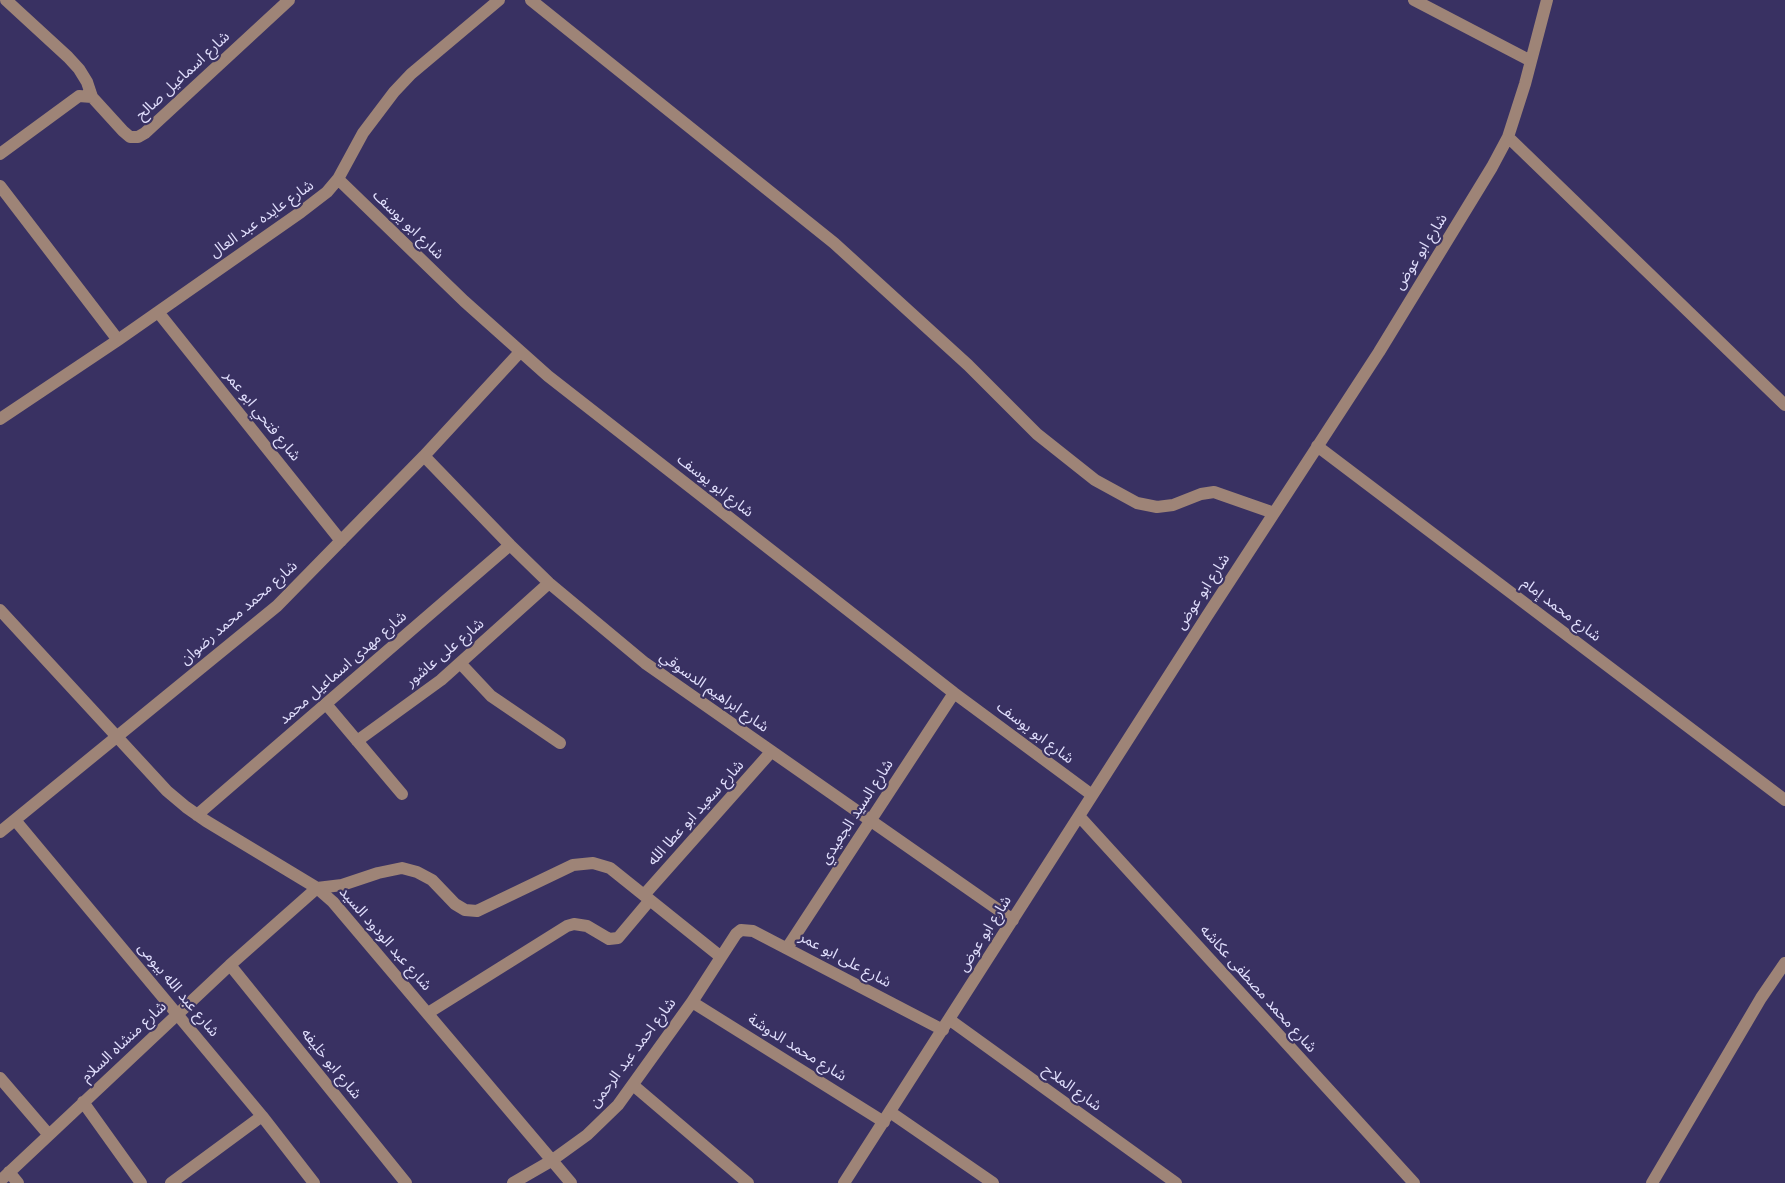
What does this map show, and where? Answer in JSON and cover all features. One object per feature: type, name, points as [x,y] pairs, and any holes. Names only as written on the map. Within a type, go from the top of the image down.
[{"type":"street","points":[[0,154],[72,100],[79,96],[92,97],[87,82],[68,56],[6,0]]},
{"type":"street","name":"شارع اسماعيل صالح","points":[[92,97],[123,132],[130,136],[138,137],[145,133],[289,0]]},
{"type":"street","name":"شارع عايده عبد العال","points":[[2,415],[118,340],[327,192],[338,179],[363,133],[394,92],[411,74],[499,0]]},
{"type":"street","points":[[531,0],[834,243],[968,366],[1037,434],[1095,480],[1137,503],[1157,507],[1173,505],[1201,494],[1214,492],[1274,513]]},
{"type":"street","points":[[1414,0],[1532,61]]},
{"type":"street","name":"شارع ابو عوض","points":[[844,1183],[1390,335],[1492,167],[1508,137],[1532,61],[1547,0]]},
{"type":"street","points":[[1508,137],[1785,405]]},
{"type":"street","name":"شارع ابو يوسف","points":[[338,179],[464,301],[520,352],[578,400],[954,693],[1092,796]]},
{"type":"street","points":[[0,186],[118,340]]},
{"type":"street","name":"شارع فتحي ابو عمر","points":[[158,312],[341,541]]},
{"type":"street","name":"شارع محمد محمد رضوان","points":[[0,832],[277,606],[424,456],[520,352]]},
{"type":"street","name":"شارع محمد إمام","points":[[1317,446],[1785,800]]},
{"type":"street","name":"شارع ابراهيم الدسوقي","points":[[424,456],[510,546],[549,583],[645,663],[1013,920]]},
{"type":"street","name":"شارع مهدى اسماعيل محمد","points":[[197,815],[510,546]]},
{"type":"street","name":"شارع على عاشور","points":[[357,741],[460,664],[549,583]]},
{"type":"street","name":"شارع عبد الودود السيد","points":[[0,610],[167,791],[197,815],[317,888],[347,917],[570,1183]]},
{"type":"street","points":[[460,664],[491,696],[560,743]]},
{"type":"street","name":"شارع السيد الجعيدي","points":[[787,948],[954,693]]},
{"type":"street","points":[[326,704],[402,794]]},
{"type":"street","name":"شارع سعيد ابو عطا الله","points":[[428,1014],[567,926],[574,924],[587,926],[608,939],[618,938],[647,898],[771,752]]},
{"type":"street","name":"شارع محمد مصطفى عكاشه","points":[[1079,816],[1414,1183]]},
{"type":"street","name":"شارع عبد الله بيومى","points":[[15,820],[262,1116],[314,1183]]},
{"type":"street","points":[[317,888],[342,885],[378,873],[402,868],[418,872],[432,880],[455,904],[465,910],[477,911],[573,865],[593,863],[610,868],[721,957]]},
{"type":"street","name":"شارع منشاه السلام","points":[[5,1177],[230,965],[317,888]]},
{"type":"street","name":"شارع على ابو عمر","points":[[732,939],[741,930],[753,931],[946,1025]]},
{"type":"street","name":"شارع احمد عبد الرحمن","points":[[513,1183],[551,1161],[587,1135],[603,1120],[633,1085],[692,1002],[732,939]]},
{"type":"street","points":[[1652,1183],[1761,998],[1785,963]]},
{"type":"street","name":"شارع ابو خليفه","points":[[230,965],[406,1183]]},
{"type":"street","name":"شارع محمد الدوشة","points":[[692,1002],[887,1117],[993,1183]]},
{"type":"street","name":"شارع الملاح","points":[[946,1025],[1176,1183]]},
{"type":"street","points":[[0,1078],[49,1135]]},
{"type":"street","points":[[633,1085],[748,1183]]},
{"type":"street","points":[[83,1102],[141,1183]]},
{"type":"street","points":[[171,1183],[262,1116]]},
{"type":"street","points":[[5,1177],[18,1183]]}]
